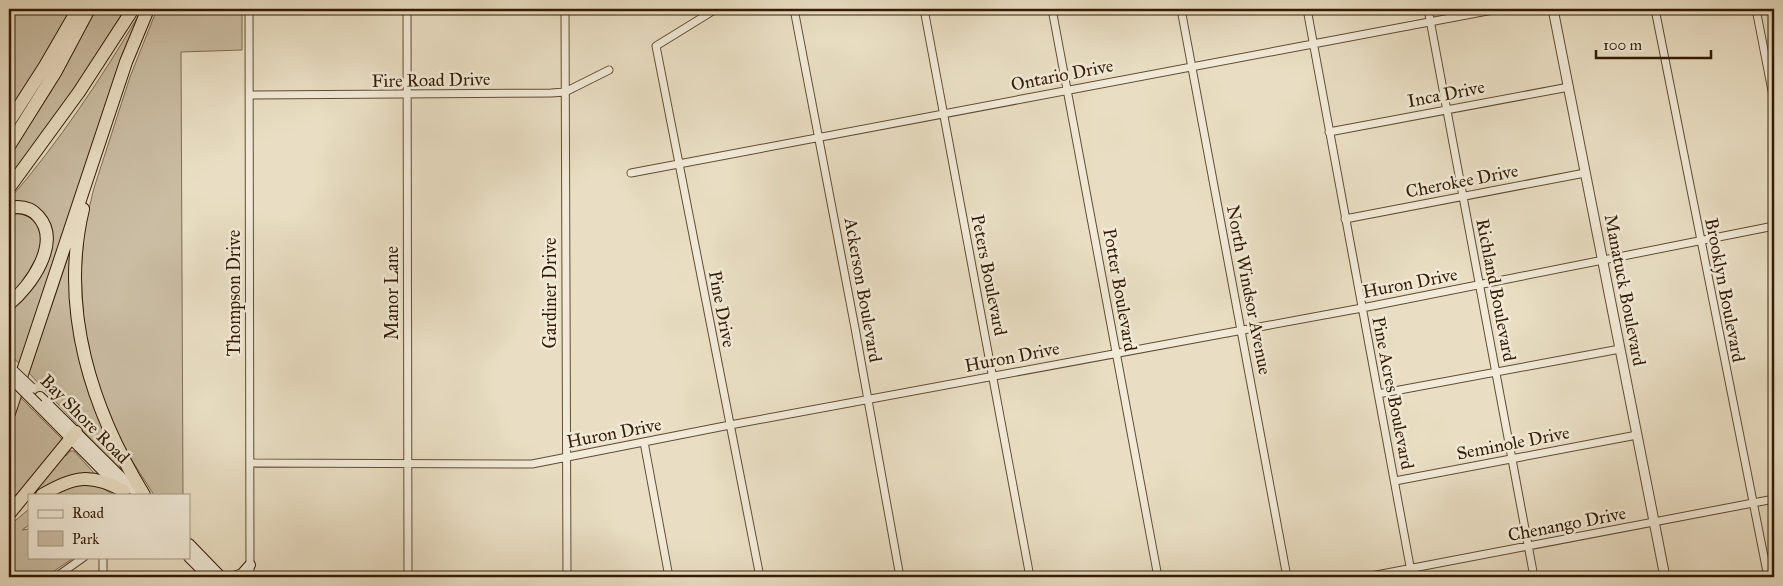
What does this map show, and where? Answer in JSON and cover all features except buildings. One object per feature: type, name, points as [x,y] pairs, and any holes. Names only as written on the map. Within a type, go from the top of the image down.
[{"type":"highway","points":[[9,122],[45,66],[78,9]]},
{"type":"highway","points":[[9,146],[56,71],[89,9]]},
{"type":"highway","points":[[9,188],[74,100],[133,9]]},
{"type":"highway","points":[[9,413],[126,62],[148,9]]},
{"type":"highway","points":[[100,141],[78,238],[76,275],[78,320],[88,370],[102,414],[118,449],[143,494]]},
{"type":"highway","points":[[9,208],[24,208],[36,214],[44,224],[47,236],[45,249],[34,274],[22,291],[9,304]]},
{"type":"highway","points":[[9,514],[73,435]]},
{"type":"highway","points":[[44,494],[67,482],[87,478],[100,480],[126,493]]},
{"type":"highway","points":[[9,518],[28,504]]},
{"type":"main road","name":"Bay Shore Road","points":[[10,373],[73,435],[126,493]]},
{"type":"main road","name":"Bay Shore Road","points":[[73,435],[138,494]]},
{"type":"main road","points":[[190,545],[219,577]]},
{"type":"main road","points":[[190,558],[219,577]]},
{"type":"main road","points":[[234,577],[242,574],[250,565]]},
{"type":"street","name":"Thompson Drive","points":[[249,9],[250,577]]},
{"type":"street","name":"Manor Lane","points":[[406,9],[408,577]]},
{"type":"street","name":"Gardiner Drive","points":[[565,9],[566,577]]},
{"type":"street","name":"Pine Drive","points":[[716,9],[656,46],[760,577]]},
{"type":"street","name":"Ackerson Boulevard","points":[[794,9],[900,577]]},
{"type":"street","name":"Peters Boulevard","points":[[924,9],[1030,577]]},
{"type":"street","name":"Potter Boulevard","points":[[1052,9],[1158,577]]},
{"type":"street","name":"North Windsor Avenue","points":[[1181,9],[1287,577]]},
{"type":"street","name":"Pine Acres Boulevard","points":[[1306,9],[1412,577]]},
{"type":"street","name":"Richland Boulevard","points":[[1428,9],[1534,577]]},
{"type":"street","name":"Ontario Drive","points":[[631,173],[1191,65],[1498,9]]},
{"type":"street","name":"Manatuck Boulevard","points":[[1553,9],[1665,577]]},
{"type":"street","name":"Brooklyn Boulevard","points":[[1655,9],[1768,577]]},
{"type":"street","points":[[1756,9],[1774,102]]},
{"type":"street","name":"Fire Road Drive","points":[[249,95],[406,96],[565,92],[609,70]]},
{"type":"street","name":"Inca Drive","points":[[1329,132],[1568,87]]},
{"type":"street","name":"Cherokee Drive","points":[[1345,219],[1585,173]]},
{"type":"street","name":"Huron Drive","points":[[250,463],[532,464],[730,425],[1362,308],[1774,226]]},
{"type":"street","points":[[1378,394],[1620,350]]},
{"type":"street","name":"Seminole Drive","points":[[1395,481],[1637,435]]},
{"type":"street","points":[[644,442],[669,577]]},
{"type":"street","name":"Chenango Drive","points":[[1366,577],[1774,500]]},
{"type":"street","points":[[56,577],[83,558]]},
{"type":"street","points":[[103,558],[103,577]]},
{"type":"green space","points":[[11,9],[72,9],[9,114],[9,15]]},
{"type":"green space","points":[[94,9],[125,9],[80,80],[9,180],[9,155],[50,93]]},
{"type":"green space","points":[[157,9],[242,9],[242,50],[181,52],[183,494],[153,494],[110,426],[85,339],[81,275],[84,229],[94,188],[130,77]]},
{"type":"green space","points":[[140,13],[22,366],[9,354],[9,308],[32,287],[48,223],[9,204],[9,200],[79,110]]},
{"type":"green space","points":[[20,213],[34,221],[41,231],[42,242],[33,266],[9,299],[9,214]]},
{"type":"green space","points":[[73,242],[75,326],[128,479],[29,373]]},
{"type":"green space","points":[[20,397],[62,439],[57,446],[59,448],[9,509],[9,430]]},
{"type":"green space","points":[[70,451],[74,451],[95,474],[40,494],[32,494],[64,454],[66,456]]},
{"type":"green space","points":[[92,482],[112,494],[56,494],[71,485]]},
{"type":"green space","points":[[28,510],[28,526],[22,530],[28,529],[28,558],[74,558],[45,577],[9,577],[9,526]]}]
